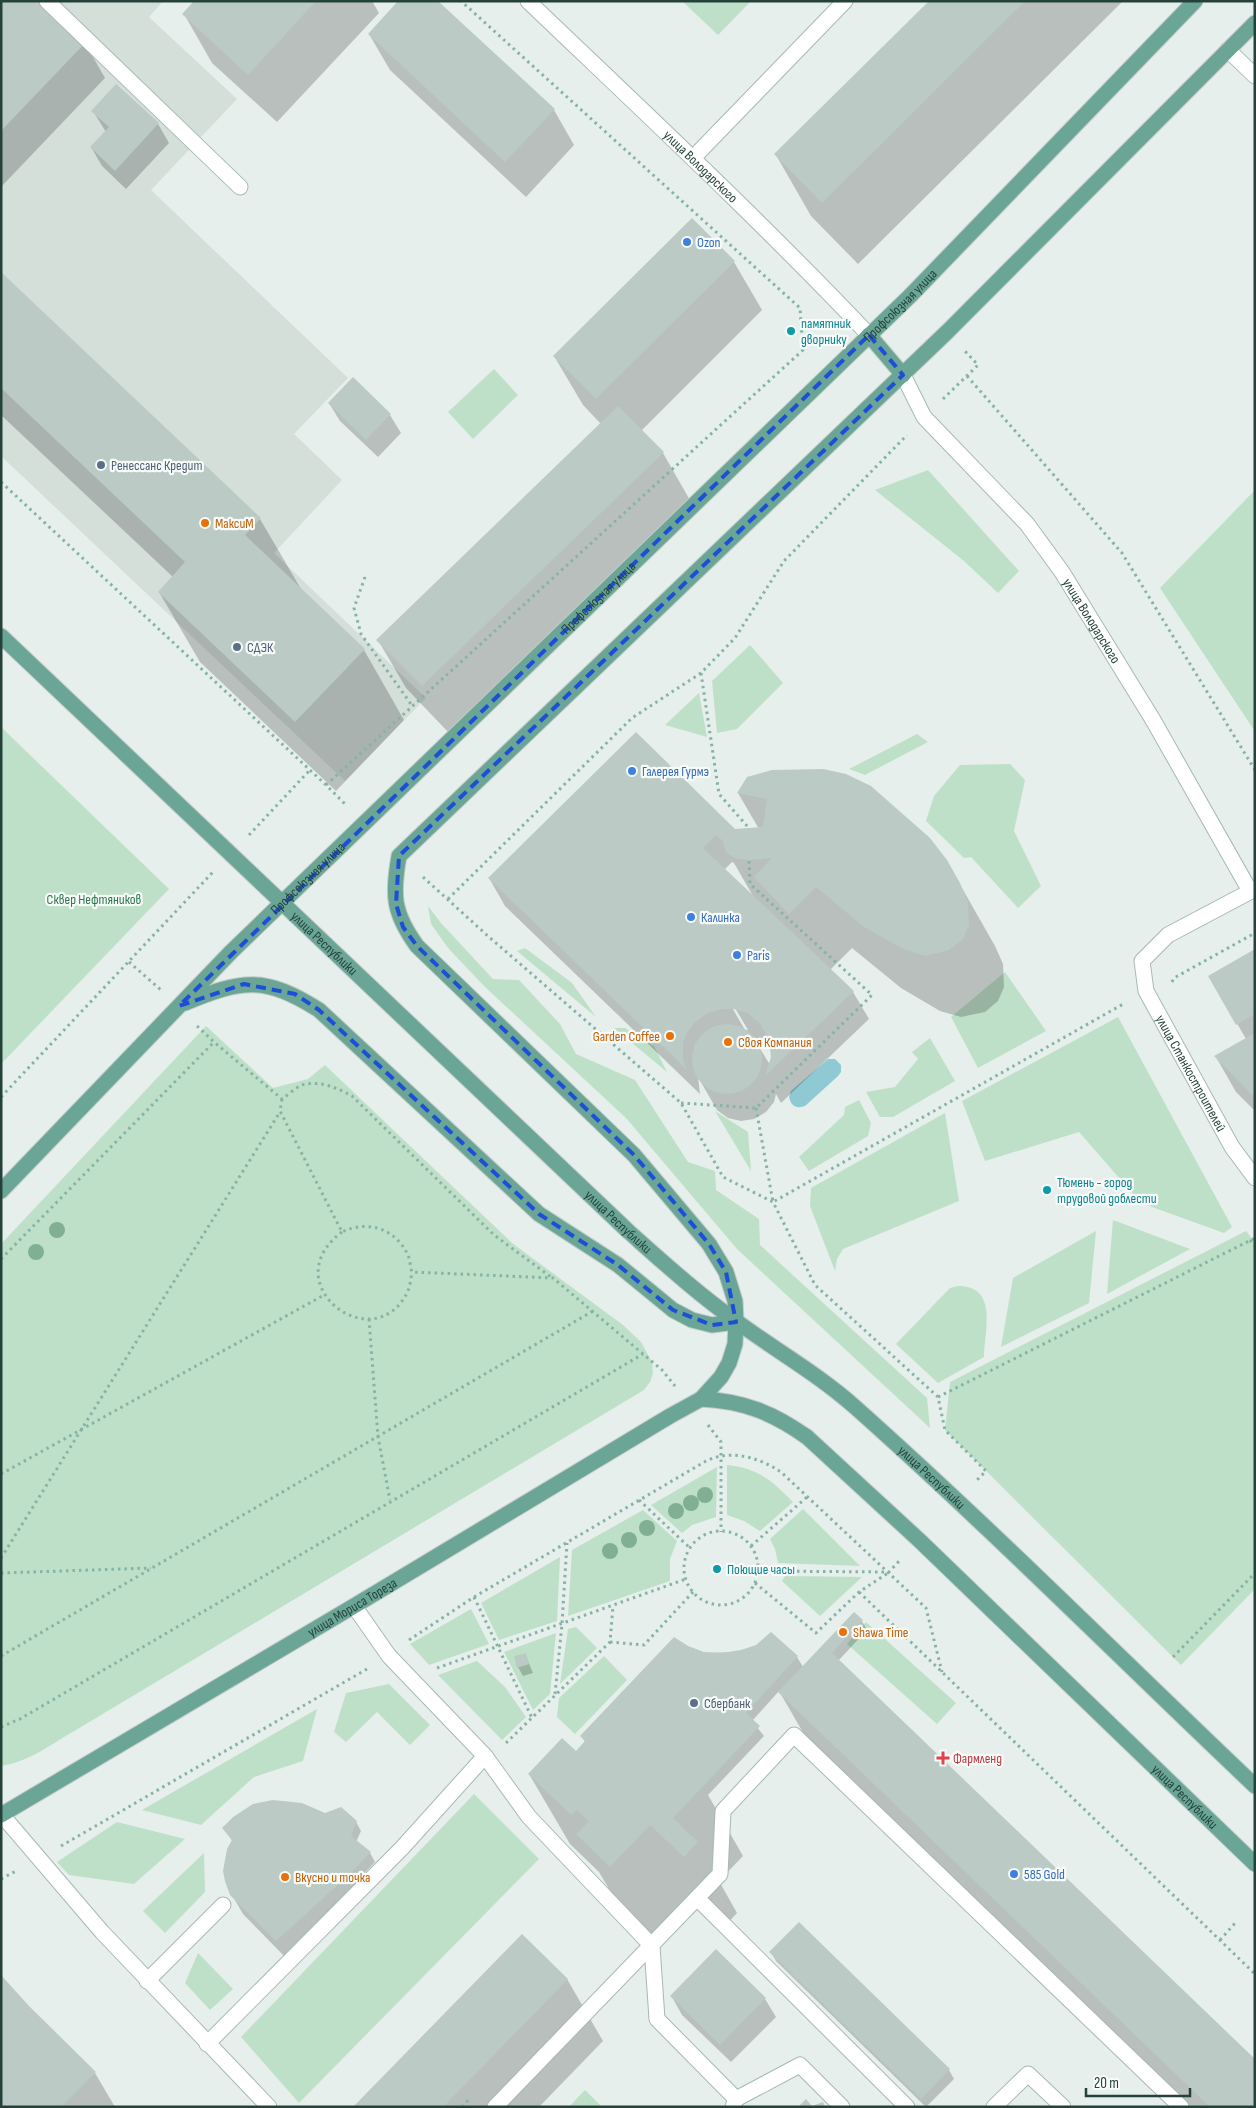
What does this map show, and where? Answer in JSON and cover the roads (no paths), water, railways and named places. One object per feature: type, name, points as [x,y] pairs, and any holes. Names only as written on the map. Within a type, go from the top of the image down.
[{"type":"main road","name":"Профсоюзная улица","points":[[1,1191],[179,1006],[283,902],[910,296],[1195,1]]},
{"type":"main road","points":[[869,336],[903,375],[1255,23]]},
{"type":"main road","name":"улица Мориса Тореза","points":[[2,1815],[696,1402],[721,1378],[729,1363],[735,1344],[735,1301],[726,1272],[709,1244],[634,1155],[417,946],[403,927],[396,904],[394,882],[399,856],[903,375]]},
{"type":"main road","name":"улица Республики","points":[[1,636],[629,1232],[691,1287],[736,1322],[820,1379],[854,1406],[957,1501],[1255,1786]]},
{"type":"main road","points":[[179,1006],[218,990],[244,984],[269,986],[294,994],[320,1010],[539,1214],[618,1265],[672,1310],[692,1320],[712,1325],[736,1322]]},
{"type":"main road","name":"улица Республики","points":[[696,1402],[728,1401],[753,1407],[788,1424],[808,1437],[919,1540],[1255,1864]]},
{"type":"street","points":[[47,1],[240,187]]},
{"type":"street","name":"улица Володарского","points":[[528,1],[693,158],[823,287],[869,336]]},
{"type":"street","points":[[693,158],[845,1]]},
{"type":"street","points":[[1228,50],[1255,76]]},
{"type":"street","name":"улица Володарского","points":[[903,375],[924,416],[1027,524],[1062,572],[1153,720],[1253,890]]},
{"type":"street","name":"улица Станкостроителей","points":[[1253,890],[1168,935],[1142,961],[1146,991],[1232,1147],[1255,1178]]},
{"type":"street","points":[[354,1606],[388,1656],[485,1756],[529,1817],[652,1946],[657,2019],[735,2103],[800,2066],[842,2107]]},
{"type":"street","points":[[495,2107],[720,1874],[723,1811],[794,1735],[1182,2107]]},
{"type":"street","points":[[207,2044],[402,1848],[485,1756]]},
{"type":"street","points":[[2,1815],[147,1981],[269,2107]]},
{"type":"street","points":[[697,1898],[907,2107]]},
{"type":"street","points":[[147,1981],[223,1905]]},
{"type":"street","points":[[994,2107],[1028,2074],[1063,2107]]},
{"type":"water","points":[[828,1059],[835,1059],[841,1065],[841,1072],[805,1106],[794,1106],[789,1097],[791,1091]]},
{"type":"place","name":"Ozon","points":[[687,242]]},
{"type":"place","name":"памятник дворнику","points":[[791,331]]},
{"type":"place","name":"Ренессанс Кредит","points":[[101,465]]},
{"type":"place","name":"МаксиМ","points":[[205,523]]},
{"type":"place","name":"СДЭК","points":[[237,647]]},
{"type":"place","name":"Галерея Гурмэ","points":[[632,771]]},
{"type":"place","name":"Калинка","points":[[691,917]]},
{"type":"place","name":"Paris","points":[[737,955]]},
{"type":"place","name":"Garden Coffee","points":[[670,1036]]},
{"type":"place","name":"Своя Компания","points":[[728,1042]]},
{"type":"place","name":"Тюмень - город трудовой доблести","points":[[1047,1190]]},
{"type":"place","name":"Поющие часы","points":[[717,1569]]},
{"type":"place","name":"Shawa Time","points":[[843,1632]]},
{"type":"place","name":"Сбербанк","points":[[694,1703]]},
{"type":"place","name":"Фармленд","points":[[943,1758]]},
{"type":"place","name":"585 Gold","points":[[1014,1874]]},
{"type":"place","name":"Вкусно и точка","points":[[285,1877]]},
{"type":"park label","name":"Сквер Нефтяников","points":[[94,899]]}]
